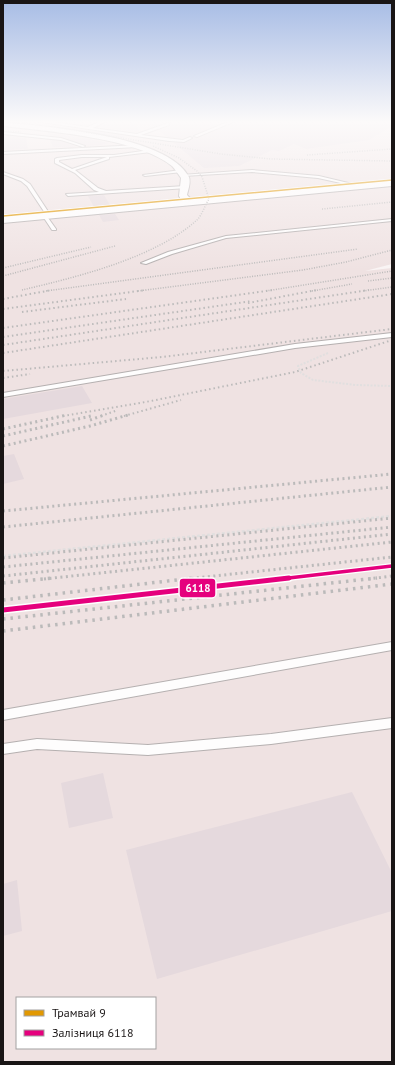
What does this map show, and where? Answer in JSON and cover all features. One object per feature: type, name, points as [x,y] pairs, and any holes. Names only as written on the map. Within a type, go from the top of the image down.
[{"type":"main road","points":[[3,220],[392,183]]},
{"type":"street","points":[[180,171],[185,179],[183,196],[190,202]]},
{"type":"lane","points":[[73,171],[96,189],[105,192]]},
{"type":"lane","points":[[145,175],[252,171],[319,177],[359,186]]},
{"type":"lane","points":[[3,173],[22,180],[29,185],[54,229]]},
{"type":"lane","points":[[68,195],[185,187]]},
{"type":"lane","points":[[144,263],[170,253],[226,237],[392,220]]},
{"type":"lane","points":[[3,395],[288,347],[392,335]]},
{"type":"lane","points":[[3,715],[392,646]]},
{"type":"lane","points":[[3,750],[37,744],[148,750],[271,740],[392,723]]},
{"type":"path","points":[[336,342],[336,350],[298,366],[301,373],[313,380],[356,385],[392,386]]},
{"type":"path","points":[[3,556],[392,516]]},
{"type":"shaded area","points":[[3,171],[392,171],[392,264],[365,271],[392,268],[392,1062],[3,1062]]},
{"type":"building","points":[[104,195],[110,205],[94,207],[88,196]]},
{"type":"building","points":[[115,214],[119,220],[103,222],[99,215]]},
{"type":"building","points":[[82,386],[92,403],[3,419],[3,399]]},
{"type":"building","points":[[14,454],[24,479],[3,484],[3,456]]},
{"type":"building","points":[[103,773],[113,818],[69,828],[61,783]]},
{"type":"building","points":[[352,792],[392,873],[392,911],[157,979],[126,850]]},
{"type":"building","points":[[17,880],[22,931],[3,936],[3,884]]},
{"type":"railway","points":[[22,290],[67,279],[114,264],[160,245],[180,233],[197,220],[209,199],[202,177],[197,171]]},
{"type":"railway","points":[[322,209],[392,202]]},
{"type":"railway","points":[[3,276],[115,246]]},
{"type":"railway","points":[[3,268],[91,247]]},
{"type":"railway","points":[[48,291],[358,249]]},
{"type":"railway","points":[[138,291],[303,270],[346,262],[392,250]]},
{"type":"railway","points":[[267,291],[392,271]]},
{"type":"railway","points":[[368,281],[392,278]]},
{"type":"railway","points":[[312,291],[352,284]]},
{"type":"railway","points":[[363,291],[392,287]]},
{"type":"railway","points":[[3,309],[146,290]]},
{"type":"railway","points":[[267,291],[273,290]]},
{"type":"railway","points":[[248,303],[317,290]]},
{"type":"railway","points":[[3,345],[369,290]]},
{"type":"railway","points":[[3,299],[48,291]]},
{"type":"railway","points":[[3,328],[267,291]]},
{"type":"railway","points":[[3,353],[392,294]]},
{"type":"railway","points":[[22,312],[126,299]]},
{"type":"railway","points":[[3,337],[252,301]]},
{"type":"railway","points":[[3,371],[162,357],[392,329]]},
{"type":"railway","points":[[63,416],[151,401],[295,372],[392,340]]},
{"type":"railway","points":[[3,378],[30,374]]},
{"type":"railway","points":[[124,416],[181,400]]},
{"type":"railway","points":[[101,416],[118,410]]},
{"type":"railway","points":[[3,429],[67,415]]},
{"type":"railway","points":[[90,420],[104,415]]},
{"type":"railway","points":[[3,446],[90,426],[128,415]]},
{"type":"railway","points":[[3,436],[91,416]]},
{"type":"railway","points":[[3,511],[392,474]]},
{"type":"railway","points":[[3,527],[392,487]]},
{"type":"railway","points":[[3,558],[392,518]]},
{"type":"railway","points":[[3,567],[392,527]]},
{"type":"railway","points":[[3,576],[392,534]]},
{"type":"railway","points":[[46,579],[392,542]]},
{"type":"railway","points":[[186,579],[392,557]]},
{"type":"railway","points":[[369,579],[392,576]]},
{"type":"railway","points":[[46,579],[54,578]]},
{"type":"railway","points":[[3,600],[194,578]]},
{"type":"railway","points":[[369,579],[377,578]]},
{"type":"railway","points":[[3,583],[46,579]]},
{"type":"railway","points":[[3,619],[369,579]]},
{"type":"railway","points":[[3,631],[392,584]]},
{"type":"tram line","name":"9","points":[[3,216],[392,180]]},
{"type":"rail line","name":"6118","points":[[3,610],[392,566]]}]
